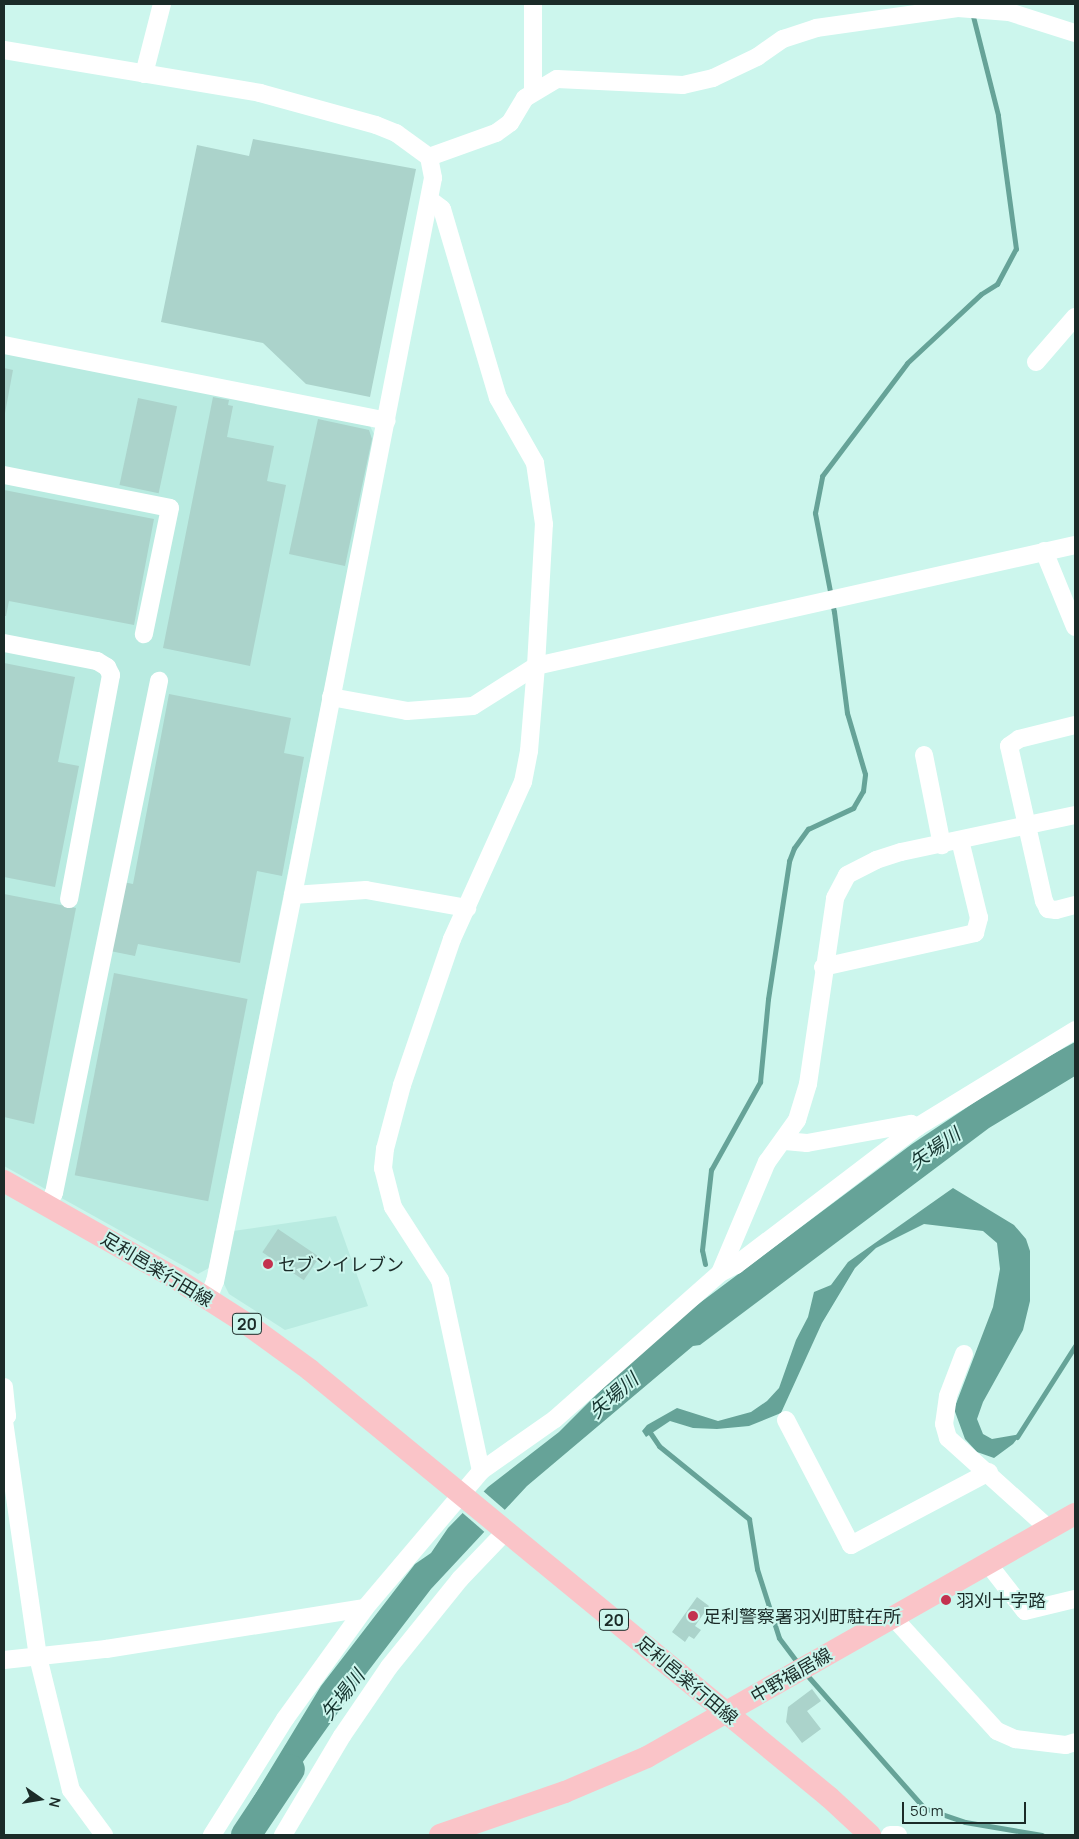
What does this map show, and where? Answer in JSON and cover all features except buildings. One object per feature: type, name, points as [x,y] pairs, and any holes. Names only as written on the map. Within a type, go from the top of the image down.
[{"type":"main road","name":"足利邑楽行田線","points":[[4,1181],[208,1299],[310,1370],[465,1496]]},
{"type":"main road","name":"20","points":[[465,1496],[504,1529]]},
{"type":"main road","name":"中野福居線","points":[[440,1835],[608,1776],[726,1713],[892,1616],[989,1565],[1075,1514]]},
{"type":"main road","name":"足利邑楽行田線","points":[[504,1529],[829,1797],[870,1835]]},
{"type":"street","points":[[144,74],[162,4]]},
{"type":"street","points":[[533,91],[534,4]]},
{"type":"street","points":[[429,157],[496,133],[510,123],[525,98],[533,91],[557,79],[683,85],[713,78],[757,57],[783,39],[816,28],[958,8],[1022,10],[1075,33]]},
{"type":"street","points":[[4,50],[260,93],[376,125],[396,133],[429,157],[433,178],[293,895],[215,1281],[208,1299]]},
{"type":"street","points":[[430,200],[442,209],[498,398],[535,463],[544,524],[536,666],[529,751],[523,782],[452,939],[419,1033],[384,1149],[383,1168],[393,1207],[440,1280],[479,1450],[481,1471]]},
{"type":"street","points":[[1036,362],[1075,317]]},
{"type":"street","points":[[4,345],[387,421]]},
{"type":"street","points":[[4,475],[170,508],[144,634]]},
{"type":"street","points":[[331,697],[407,711],[473,706],[536,666],[1075,545]]},
{"type":"street","points":[[1044,551],[1075,627]]},
{"type":"street","points":[[4,643],[97,661],[107,667],[111,675],[69,899]]},
{"type":"street","points":[[47,1206],[54,1193],[159,681]]},
{"type":"street","points":[[1075,725],[1020,739],[1009,746],[1048,909],[1075,905]]},
{"type":"street","points":[[924,755],[942,845]]},
{"type":"street","points":[[720,1273],[767,1162],[785,1141],[797,1120],[808,1084],[823,967],[835,898],[847,875],[876,860],[1075,815]]},
{"type":"street","points":[[823,967],[975,933],[979,918],[960,840]]},
{"type":"street","points":[[293,895],[366,890],[467,908]]},
{"type":"street","points":[[212,1835],[285,1719],[365,1608],[465,1496],[481,1471],[555,1419],[720,1273],[736,1265],[917,1127],[1075,1030]]},
{"type":"street","points":[[785,1141],[807,1143],[911,1124],[917,1127]]},
{"type":"street","points":[[964,1354],[948,1396],[944,1424],[948,1438],[989,1472],[1049,1529]]},
{"type":"street","points":[[4,1387],[7,1416],[4,1417]]},
{"type":"street","points":[[786,1420],[851,1545],[989,1472]]},
{"type":"street","points":[[4,1421],[38,1657],[71,1790],[104,1835]]},
{"type":"street","points":[[283,1835],[389,1667],[460,1579],[504,1529]]},
{"type":"street","points":[[989,1565],[1025,1611],[1075,1599]]},
{"type":"street","points":[[4,1660],[38,1657],[365,1608]]},
{"type":"street","points":[[892,1616],[997,1731],[1015,1739],[1066,1745],[1075,1742]]},
{"type":"street","points":[[890,1835],[898,1835]]},
{"type":"shaded area","points":[[4,352],[370,426],[375,436],[209,1268],[198,1274],[4,1166]]},
{"type":"shaded area","points":[[336,1216],[368,1306],[285,1330],[229,1294],[222,1280],[233,1231]]},
{"type":"water","points":[[1075,1042],[1075,1076],[989,1128],[700,1345],[693,1346],[527,1486],[431,1589],[359,1683],[275,1801],[250,1803],[321,1686],[415,1564],[431,1553],[448,1528],[488,1487],[559,1432],[629,1362],[677,1320],[912,1144],[1017,1074]]},
{"type":"water","points":[[953,1188],[1014,1225],[1026,1239],[1030,1251],[1030,1301],[1023,1330],[983,1402],[977,1419],[983,1434],[992,1439],[1021,1434],[1013,1444],[994,1458],[977,1452],[965,1439],[954,1409],[993,1307],[1000,1269],[997,1243],[983,1231],[924,1224],[876,1248],[855,1268],[822,1323],[781,1413],[749,1426],[717,1429],[693,1428],[670,1421],[646,1437],[642,1431],[647,1425],[677,1408],[718,1421],[751,1412],[767,1401],[779,1388],[796,1340],[808,1317],[814,1292],[831,1285],[848,1262]]},
{"type":"pier","points":[[482,1490],[506,1511],[486,1534],[462,1513]]},
{"type":"waterway","points":[[705,1264],[702,1250],[711,1170],[760,1082],[768,999],[789,861],[794,848],[808,829],[853,808],[863,791],[865,774],[847,713],[834,612],[815,513],[822,476],[907,363],[981,294],[997,284],[1016,249],[998,115],[972,12]]},
{"type":"waterway","points":[[1017,1437],[1075,1346]]},
{"type":"waterway","points":[[649,1431],[659,1446],[749,1519],[757,1569],[779,1638],[799,1665]]},
{"type":"waterway","points":[[806,1674],[924,1808],[965,1822],[1042,1835]]},
{"type":"waterway","name":"矢場川","points":[[246,1835],[290,1769]]},
{"type":"place","name":"セブンイレブン","points":[[268,1264]]},
{"type":"place","name":"羽刈十字路","points":[[946,1600]]},
{"type":"place","name":"足利警察署羽刈町駐在所","points":[[693,1616]]}]
